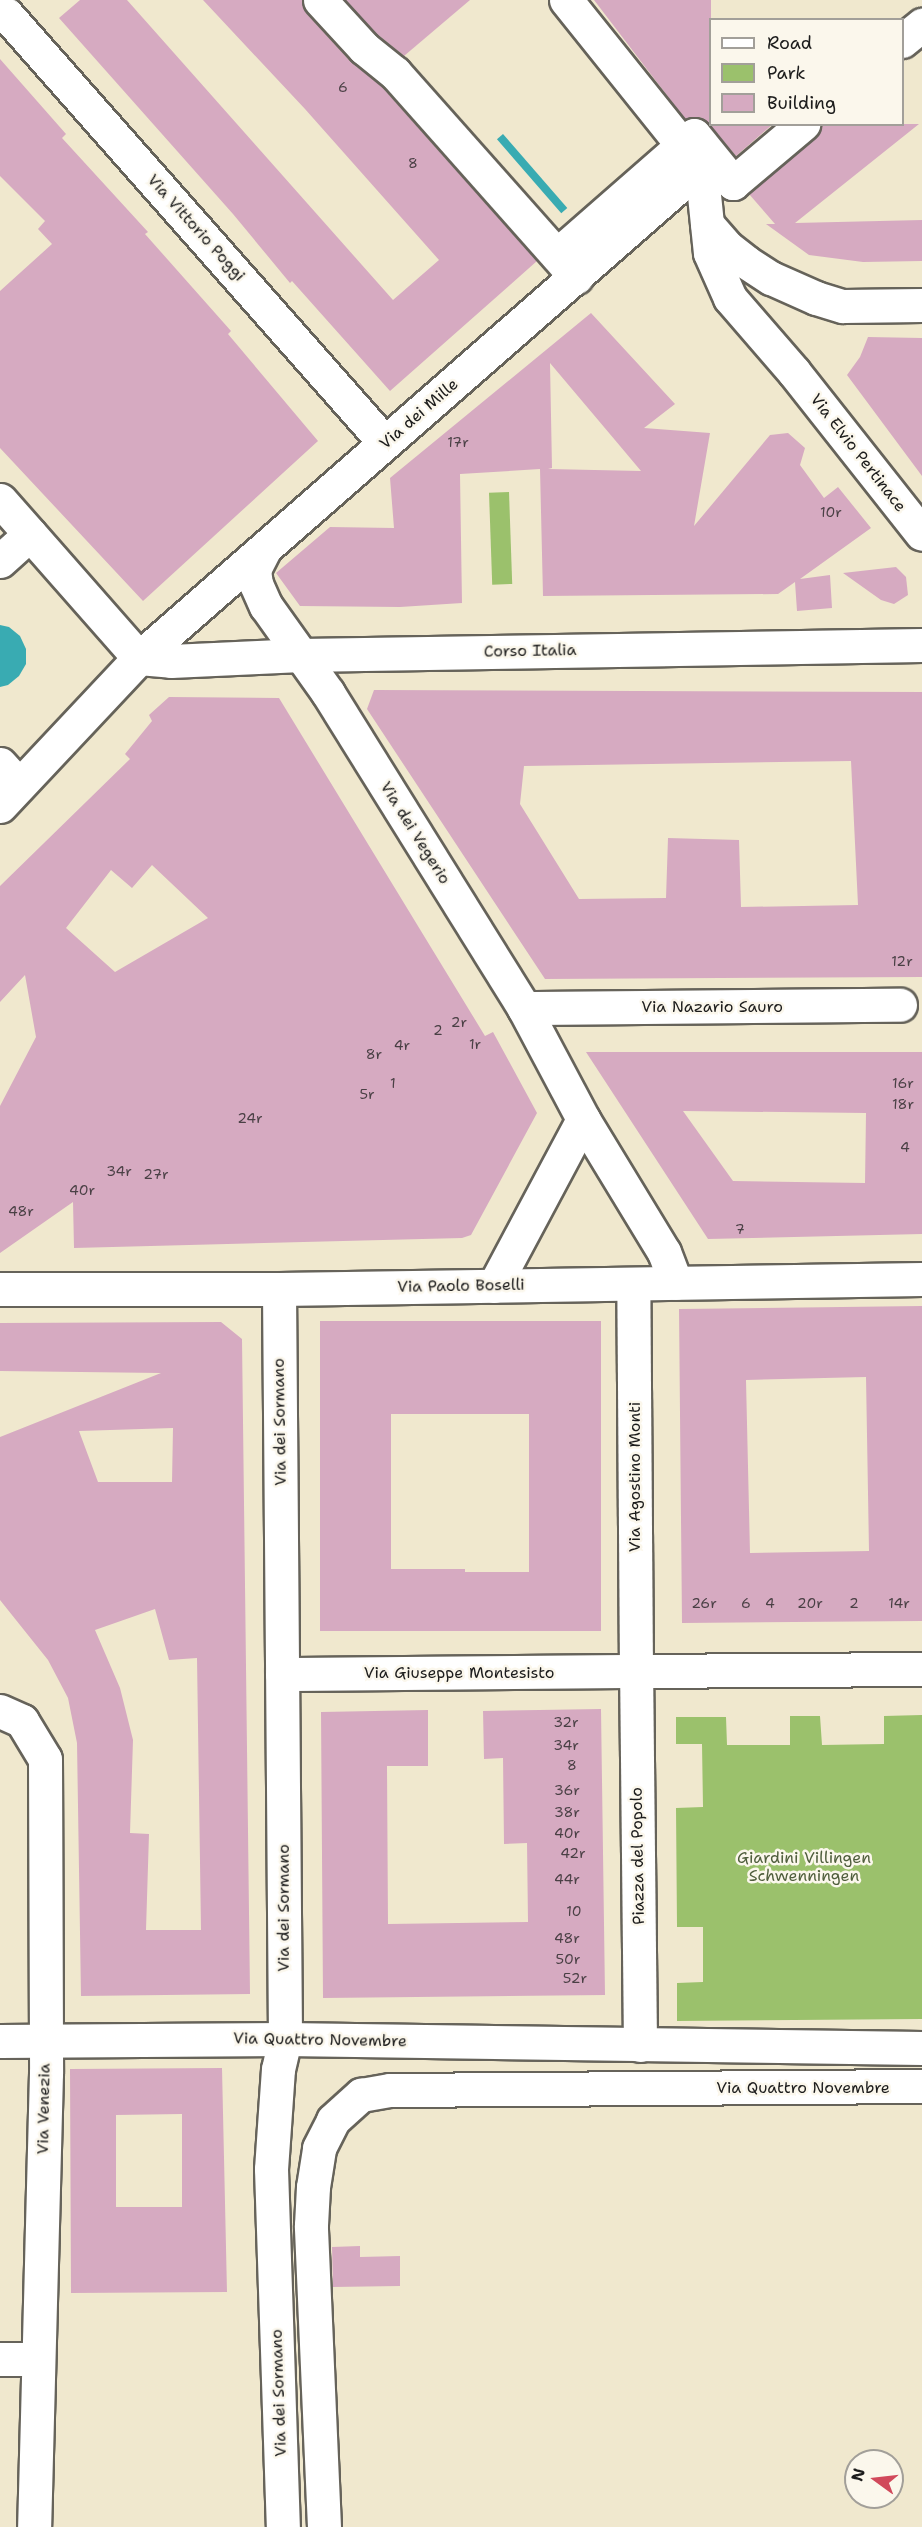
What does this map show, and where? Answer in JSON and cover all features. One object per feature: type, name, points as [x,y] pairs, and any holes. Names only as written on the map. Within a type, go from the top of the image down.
[{"type":"street","points":[[320,0],[364,48],[395,73],[566,266]]},
{"type":"street","points":[[566,0],[690,157]]},
{"type":"street","name":"Via Vittorio Poggi","points":[[10,11],[385,443]]},
{"type":"street","points":[[904,40],[922,25]]},
{"type":"street","points":[[690,157],[694,135],[733,183],[801,126]]},
{"type":"street","name":"Via dei Mille","points":[[6,785],[139,658],[385,443],[566,266],[690,157]]},
{"type":"street","name":"Via Elvio Pertinace","points":[[690,157],[707,224],[710,254],[722,285],[751,325],[794,372],[922,534]]},
{"type":"street","points":[[707,224],[727,247],[746,262],[771,278],[816,298],[843,306],[922,305]]},
{"type":"street","points":[[0,500],[139,658]]},
{"type":"street","points":[[0,561],[30,534]]},
{"type":"street","name":"Via dei Vegerio","points":[[264,550],[254,570],[256,584],[266,606],[328,693],[524,1008],[584,1119],[664,1252],[676,1283]]},
{"type":"street","name":"Corso Italia","points":[[139,658],[171,661],[302,655],[922,645]]},
{"type":"street","name":"Via Nazario Sauro","points":[[524,1008],[900,1005]]},
{"type":"street","points":[[494,1286],[584,1119]]},
{"type":"street","name":"Via Paolo Boselli","points":[[0,1290],[494,1286],[922,1279]]},
{"type":"street","name":"Via Agostino Monti","points":[[633,1284],[636,1671]]},
{"type":"street","name":"Via dei Sormano","points":[[279,1288],[285,2038],[278,2069],[271,2169],[283,2527]]},
{"type":"street","points":[[636,1671],[922,1669]]},
{"type":"street","name":"Via Giuseppe Montesisto","points":[[282,1674],[636,1671]]},
{"type":"street","name":"Piazza del Popolo","points":[[636,1671],[640,2045]]},
{"type":"street","name":"Via Venezia","points":[[0,1711],[22,1720],[45,1759],[46,2041],[34,2527]]},
{"type":"street","name":"Via Quattro Novembre","points":[[0,2041],[285,2038],[640,2045]]},
{"type":"street","points":[[640,2045],[922,2048]]},
{"type":"street","name":"Via Quattro Novembre","points":[[324,2527],[311,2225],[312,2187],[319,2148],[333,2120],[361,2095],[390,2090],[922,2086]]},
{"type":"street","points":[[0,2359],[37,2359]]},
{"type":"green space","points":[[509,492],[512,584],[492,585],[489,493]]},
{"type":"green space","name":"Giardini Villingen Schwenningen","points":[[922,1715],[922,2019],[677,2021],[677,1983],[703,1982],[703,1927],[677,1927],[676,1808],[703,1807],[702,1744],[676,1744],[676,1717],[726,1717],[727,1745],[790,1745],[790,1716],[820,1716],[822,1745],[884,1744],[884,1716]]},
{"type":"water","points":[[503,134],[567,208],[561,213],[497,139]]},
{"type":"water","points":[[0,625],[9,627],[20,636],[26,649],[26,664],[19,676],[8,685],[0,687]]},
{"type":"building","points":[[80,0],[127,0],[393,300],[439,260],[305,109],[203,0],[302,0],[306,13],[350,61],[382,87],[537,261],[390,391],[292,281],[290,283],[233,214],[59,18]]},
{"type":"building","points":[[345,0],[470,0],[404,56],[377,34]]},
{"type":"building","points":[[594,0],[711,0],[709,124],[700,117],[685,119]]},
{"type":"building","points":[[0,59],[66,134],[62,138],[148,232],[145,234],[231,331],[228,334],[318,441],[143,601],[0,448],[0,291],[52,244],[38,229],[45,221],[0,176]]},
{"type":"building","points":[[919,124],[795,223],[922,220],[922,261],[863,262],[809,255],[766,224],[775,224],[749,194],[815,138],[820,126]]},
{"type":"building","points":[[711,126],[771,126],[736,156]]},
{"type":"building","points":[[591,313],[675,404],[644,428],[710,433],[694,526],[770,435],[788,433],[805,448],[800,465],[824,498],[838,487],[871,528],[800,579],[830,575],[832,608],[797,611],[795,582],[778,594],[543,596],[540,469],[460,474],[462,603],[400,607],[300,606],[276,573],[330,527],[394,528],[390,478]],"holes":[[[550,363],[641,471],[548,469],[552,468]]]},
{"type":"building","points":[[868,337],[922,338],[922,476],[847,375],[860,357]]},
{"type":"building","points":[[896,567],[906,577],[908,595],[894,604],[881,600],[843,573]]},
{"type":"building","points":[[374,690],[922,692],[922,977],[545,979],[367,709]],"holes":[[[851,761],[858,905],[741,907],[739,840],[668,838],[666,898],[579,899],[520,804],[524,766]]]},
{"type":"building","points":[[169,697],[279,698],[485,1036],[493,1032],[537,1113],[471,1235],[462,1238],[74,1248],[73,1202],[0,1253],[0,1106],[36,1037],[25,975],[0,1002],[0,886],[130,759],[125,754],[152,721],[149,715]],"holes":[[[152,865],[208,918],[115,972],[66,928],[111,870],[132,888]]]},
{"type":"building","points":[[586,1052],[922,1052],[922,1234],[708,1239]],"holes":[[[683,1111],[866,1113],[865,1183],[733,1181]]]},
{"type":"building","points":[[922,1306],[922,1621],[682,1623],[679,1309]],"holes":[[[866,1377],[869,1551],[750,1553],[746,1380]]]},
{"type":"building","points":[[320,1321],[601,1321],[601,1631],[320,1631]],"holes":[[[391,1414],[529,1414],[529,1572],[391,1569]]]},
{"type":"building","points":[[221,1322],[242,1339],[250,1994],[81,1996],[77,1743],[68,1698],[48,1660],[0,1600],[0,1437],[161,1373],[0,1371],[0,1323]],"holes":[[[173,1428],[172,1482],[98,1482],[79,1431]],[[155,1609],[169,1660],[197,1658],[201,1930],[146,1930],[149,1834],[130,1833],[133,1740],[120,1688],[95,1630]]]},
{"type":"building","points":[[601,1709],[605,1995],[323,1998],[321,1712],[428,1710],[428,1766],[387,1766],[388,1924],[528,1922],[527,1843],[504,1844],[503,1758],[484,1759],[483,1711]]},
{"type":"building","points":[[222,2068],[227,2292],[71,2293],[70,2069]],"holes":[[[182,2114],[182,2207],[116,2207],[116,2115]]]},
{"type":"building","points":[[360,2246],[360,2257],[400,2256],[400,2286],[333,2287],[332,2247]]}]
